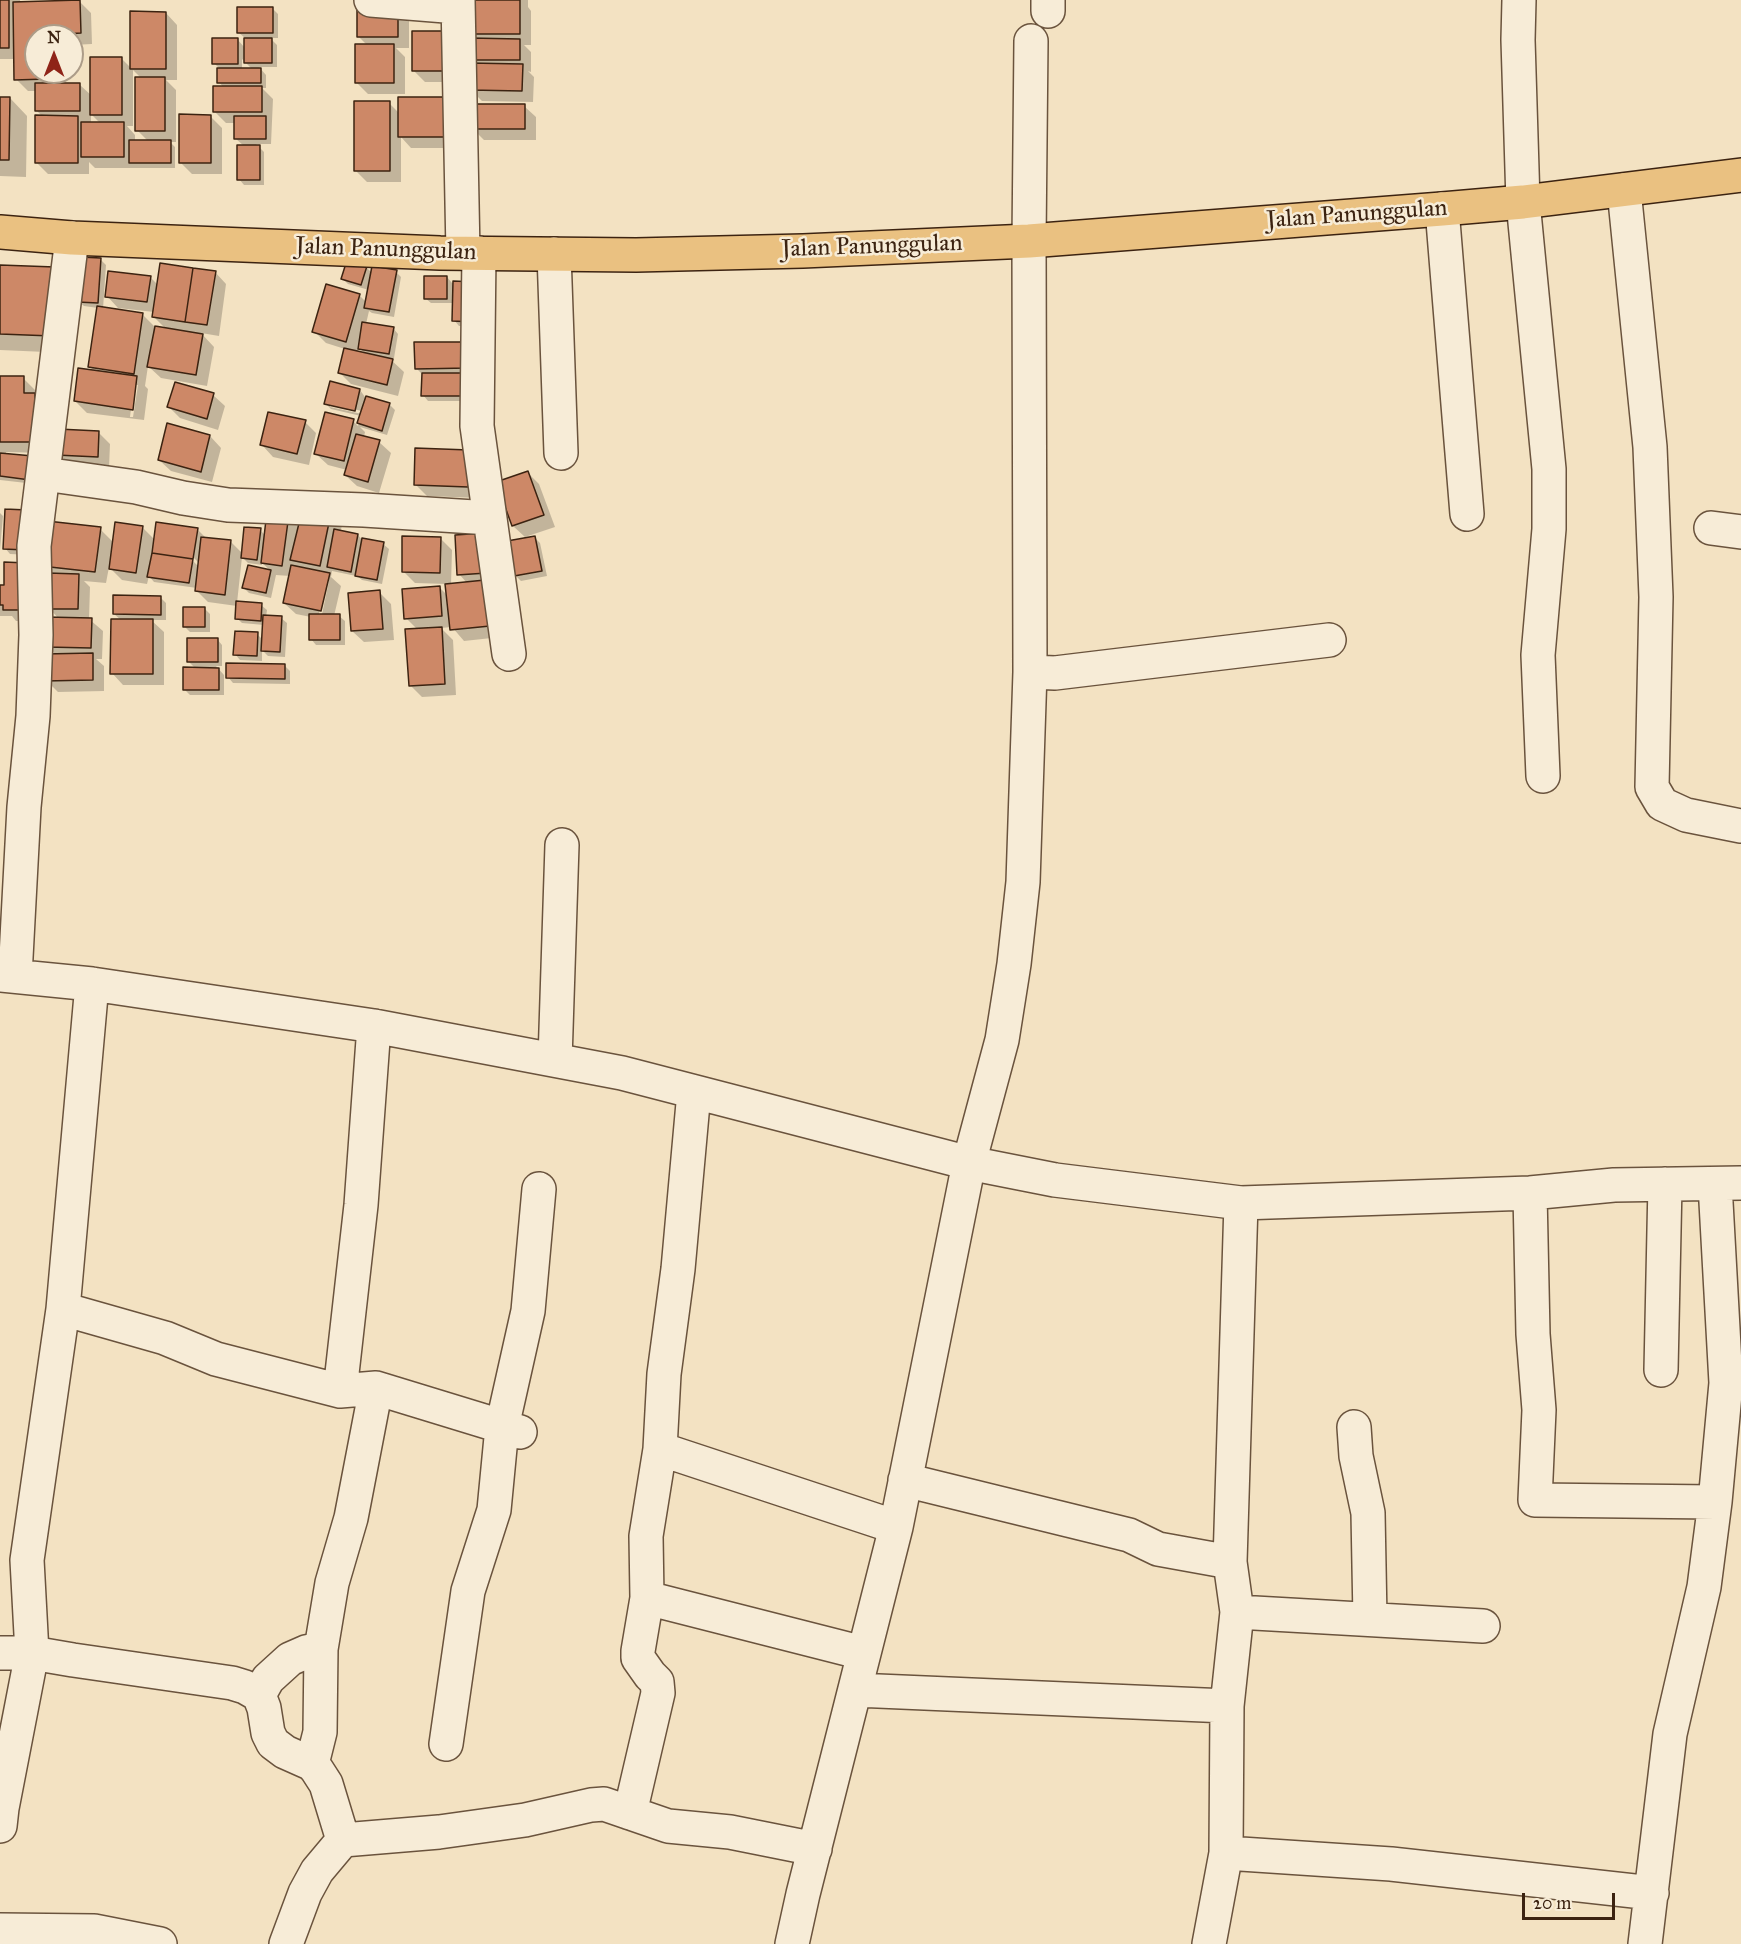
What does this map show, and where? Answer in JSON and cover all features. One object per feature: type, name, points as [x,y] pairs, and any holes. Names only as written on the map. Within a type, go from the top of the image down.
[{"type":"main road","name":"Jalan Panunggulan","points":[[0,232],[72,238],[471,253],[636,255],[803,251],[1029,241],[1442,209],[1523,202],[1741,175]]},
{"type":"street","points":[[371,0],[458,4],[477,426],[509,654]]},
{"type":"street","points":[[1519,0],[1523,202],[1549,469],[1549,529],[1538,655],[1543,776]]},
{"type":"street","points":[[792,1944],[896,1527],[969,1163],[1002,1040],[1014,964],[1023,882],[1030,672],[1031,41]]},
{"type":"street","points":[[1624,189],[1650,447],[1656,597],[1652,788],[1662,804],[1686,815],[1741,826]]},
{"type":"street","points":[[1442,209],[1467,514]]},
{"type":"street","points":[[72,238],[34,546],[36,646],[33,716],[8,976],[92,984],[374,1026],[622,1073],[969,1163],[1055,1180],[1241,1203],[1530,1193],[1614,1185],[1728,1184],[1726,1383],[1715,1502],[1704,1587],[1670,1734],[1645,1944]]},
{"type":"street","points":[[554,254],[561,453]]},
{"type":"street","points":[[44,474],[136,487],[228,505],[490,518]]},
{"type":"street","points":[[1030,672],[1055,673],[1329,640]]},
{"type":"street","points":[[555,1060],[562,845]]},
{"type":"street","points":[[0,1826],[32,1653],[27,1560],[63,1309],[92,984]]},
{"type":"street","points":[[340,1391],[361,1205],[374,1026]]},
{"type":"street","points":[[630,1813],[658,1693],[657,1682],[638,1658],[647,1598],[646,1536],[660,1449],[664,1374],[678,1269],[694,1092]]},
{"type":"street","points":[[1661,1370],[1665,1184]]},
{"type":"street","points":[[446,1744],[468,1591],[494,1510],[511,1429],[528,1311],[539,1189]]},
{"type":"street","points":[[1530,1193],[1533,1334],[1539,1410],[1535,1500],[1715,1502]]},
{"type":"street","points":[[1209,1944],[1226,1853],[1227,1706],[1237,1612],[1230,1562],[1241,1203]]},
{"type":"street","points":[[63,1309],[165,1338],[216,1359],[340,1391],[376,1388],[511,1429]]},
{"type":"street","points":[[312,1764],[320,1732],[321,1649],[332,1583],[351,1518],[376,1388]]},
{"type":"street","points":[[1354,1427],[1356,1456],[1368,1514],[1370,1619]]},
{"type":"street","points":[[660,1449],[896,1527]]},
{"type":"street","points":[[905,1480],[1129,1535],[1158,1549],[1230,1562]]},
{"type":"street","points":[[647,1598],[864,1653]]},
{"type":"street","points":[[1237,1612],[1483,1626]]},
{"type":"street","points":[[259,1695],[268,1679],[290,1659],[321,1649]]},
{"type":"street","points":[[0,1653],[32,1653],[245,1686],[259,1695],[264,1707],[268,1733],[273,1743],[285,1752],[312,1764],[326,1784],[343,1840]]},
{"type":"street","points":[[855,1690],[1227,1706]]},
{"type":"street","points":[[286,1944],[313,1878],[343,1840],[525,1820],[604,1804],[678,1828],[730,1832],[815,1849]]},
{"type":"street","points":[[1226,1853],[1391,1864],[1652,1893]]},
{"type":"street","points":[[0,1930],[160,1944]]},
{"type":"building","points":[[0,0],[9,0],[9,48],[0,48]]},
{"type":"building","points":[[80,0],[81,24],[24,24],[24,80],[14,80],[13,2]]},
{"type":"building","points":[[470,0],[520,0],[520,34],[470,34]]},
{"type":"building","points":[[357,6],[398,6],[398,37],[357,37]]},
{"type":"building","points":[[237,7],[273,7],[273,33],[237,33]]},
{"type":"building","points":[[130,11],[166,12],[166,69],[130,69]]},
{"type":"building","points":[[412,31],[453,31],[453,71],[412,71]]},
{"type":"building","points":[[212,38],[238,38],[238,64],[212,64]]},
{"type":"building","points":[[244,38],[272,38],[272,63],[244,63]]},
{"type":"building","points":[[470,38],[520,39],[520,60],[470,60]]},
{"type":"building","points":[[355,44],[394,44],[394,83],[355,83]]},
{"type":"building","points":[[90,57],[122,57],[122,115],[90,115]]},
{"type":"building","points":[[469,63],[523,64],[522,91],[469,90]]},
{"type":"building","points":[[217,68],[261,68],[261,83],[217,83]]},
{"type":"building","points":[[135,77],[165,77],[165,131],[135,131]]},
{"type":"building","points":[[35,84],[80,84],[80,111],[35,111]]},
{"type":"building","points":[[213,86],[262,86],[262,112],[213,112]]},
{"type":"building","points":[[0,97],[10,97],[9,160],[0,160]]},
{"type":"building","points":[[398,97],[452,97],[452,137],[398,137]]},
{"type":"building","points":[[354,101],[390,101],[390,171],[354,171]]},
{"type":"building","points":[[470,104],[525,104],[525,129],[470,129]]},
{"type":"building","points":[[179,114],[211,115],[211,163],[179,163]]},
{"type":"building","points":[[35,115],[78,116],[78,163],[35,163]]},
{"type":"building","points":[[234,116],[266,116],[266,139],[234,139]]},
{"type":"building","points":[[81,122],[124,122],[124,157],[81,157]]},
{"type":"building","points":[[129,140],[171,140],[171,163],[129,163]]},
{"type":"building","points":[[237,145],[260,145],[260,180],[237,180]]},
{"type":"building","points":[[80,257],[101,258],[98,303],[77,302]]},
{"type":"building","points":[[347,260],[367,266],[361,285],[341,279]]},
{"type":"building","points":[[160,263],[193,268],[185,322],[152,317]]},
{"type":"building","points":[[0,265],[55,267],[52,336],[0,334]]},
{"type":"building","points":[[372,266],[397,270],[389,312],[364,308]]},
{"type":"building","points":[[193,268],[216,271],[207,325],[185,322]]},
{"type":"building","points":[[108,271],[151,276],[147,302],[105,297]]},
{"type":"building","points":[[424,276],[447,276],[447,299],[424,299]]},
{"type":"building","points":[[453,281],[475,282],[474,322],[452,321]]},
{"type":"building","points":[[326,284],[360,294],[346,342],[312,332]]},
{"type":"building","points":[[97,306],[143,313],[134,374],[88,367]]},
{"type":"building","points":[[362,322],[394,327],[389,354],[358,349]]},
{"type":"building","points":[[155,326],[203,334],[196,375],[147,367]]},
{"type":"building","points":[[414,342],[467,342],[468,368],[415,369]]},
{"type":"building","points":[[344,348],[393,359],[387,385],[338,373]]},
{"type":"building","points":[[78,368],[137,376],[133,410],[74,401]]},
{"type":"building","points":[[422,373],[463,373],[462,396],[421,396]]},
{"type":"building","points":[[0,376],[24,376],[24,393],[35,393],[34,442],[0,442]]},
{"type":"building","points":[[330,381],[360,389],[355,411],[324,404]]},
{"type":"building","points":[[175,382],[214,393],[207,419],[167,407]]},
{"type":"building","points":[[366,396],[390,403],[382,431],[357,423]]},
{"type":"building","points":[[268,412],[306,420],[297,454],[260,445]]},
{"type":"building","points":[[325,412],[354,419],[344,461],[314,454]]},
{"type":"building","points":[[167,423],[210,435],[201,472],[158,460]]},
{"type":"building","points":[[58,429],[99,431],[98,457],[56,455]]},
{"type":"building","points":[[356,434],[380,440],[368,482],[344,475]]},
{"type":"building","points":[[415,448],[469,450],[468,487],[414,485]]},
{"type":"building","points":[[0,453],[33,456],[30,480],[0,476]]},
{"type":"building","points":[[528,471],[544,515],[512,526],[496,482]]},
{"type":"building","points":[[5,509],[27,510],[26,550],[3,549]]},
{"type":"building","points":[[267,511],[289,514],[282,566],[261,563]]},
{"type":"building","points":[[302,511],[331,513],[320,566],[290,560]]},
{"type":"building","points":[[47,521],[101,527],[95,572],[41,566]]},
{"type":"building","points":[[115,522],[143,526],[136,573],[109,569]]},
{"type":"building","points":[[156,522],[198,528],[193,559],[152,553]]},
{"type":"building","points":[[244,527],[261,528],[257,560],[241,558]]},
{"type":"building","points":[[334,529],[358,534],[351,572],[327,567]]},
{"type":"building","points":[[485,533],[487,573],[457,575],[455,535]]},
{"type":"building","points":[[402,536],[441,537],[440,573],[402,572]]},
{"type":"building","points":[[535,536],[542,571],[514,576],[507,541]]},
{"type":"building","points":[[201,537],[231,540],[225,595],[195,591]]},
{"type":"building","points":[[362,538],[384,542],[377,580],[355,576]]},
{"type":"building","points":[[152,553],[193,559],[189,583],[147,577]]},
{"type":"building","points":[[4,562],[27,563],[26,610],[3,610],[3,605],[0,605],[0,585],[4,585]]},
{"type":"building","points":[[248,565],[271,570],[266,593],[242,588]]},
{"type":"building","points":[[291,565],[330,573],[321,611],[283,603]]},
{"type":"building","points":[[48,573],[79,574],[78,609],[47,609]]},
{"type":"building","points":[[485,580],[490,626],[450,630],[445,584]]},
{"type":"building","points":[[440,586],[442,616],[404,619],[402,589]]},
{"type":"building","points":[[380,590],[383,629],[351,631],[348,593]]},
{"type":"building","points":[[113,595],[161,596],[161,615],[113,614]]},
{"type":"building","points":[[236,601],[262,603],[261,621],[235,619]]},
{"type":"building","points":[[183,607],[205,607],[205,627],[183,627]]},
{"type":"building","points":[[309,614],[340,614],[340,640],[309,640]]},
{"type":"building","points":[[263,615],[282,616],[280,652],[261,651]]},
{"type":"building","points":[[46,617],[92,618],[91,648],[46,647]]},
{"type":"building","points":[[111,619],[153,619],[153,674],[110,674]]},
{"type":"building","points":[[442,627],[445,684],[409,686],[405,629]]},
{"type":"building","points":[[235,631],[258,632],[257,656],[233,655]]},
{"type":"building","points":[[187,638],[218,638],[218,662],[187,662]]},
{"type":"building","points":[[93,653],[93,680],[45,681],[44,654]]},
{"type":"building","points":[[226,663],[285,664],[285,679],[226,678]]},
{"type":"building","points":[[183,667],[219,668],[219,690],[183,690]]}]
